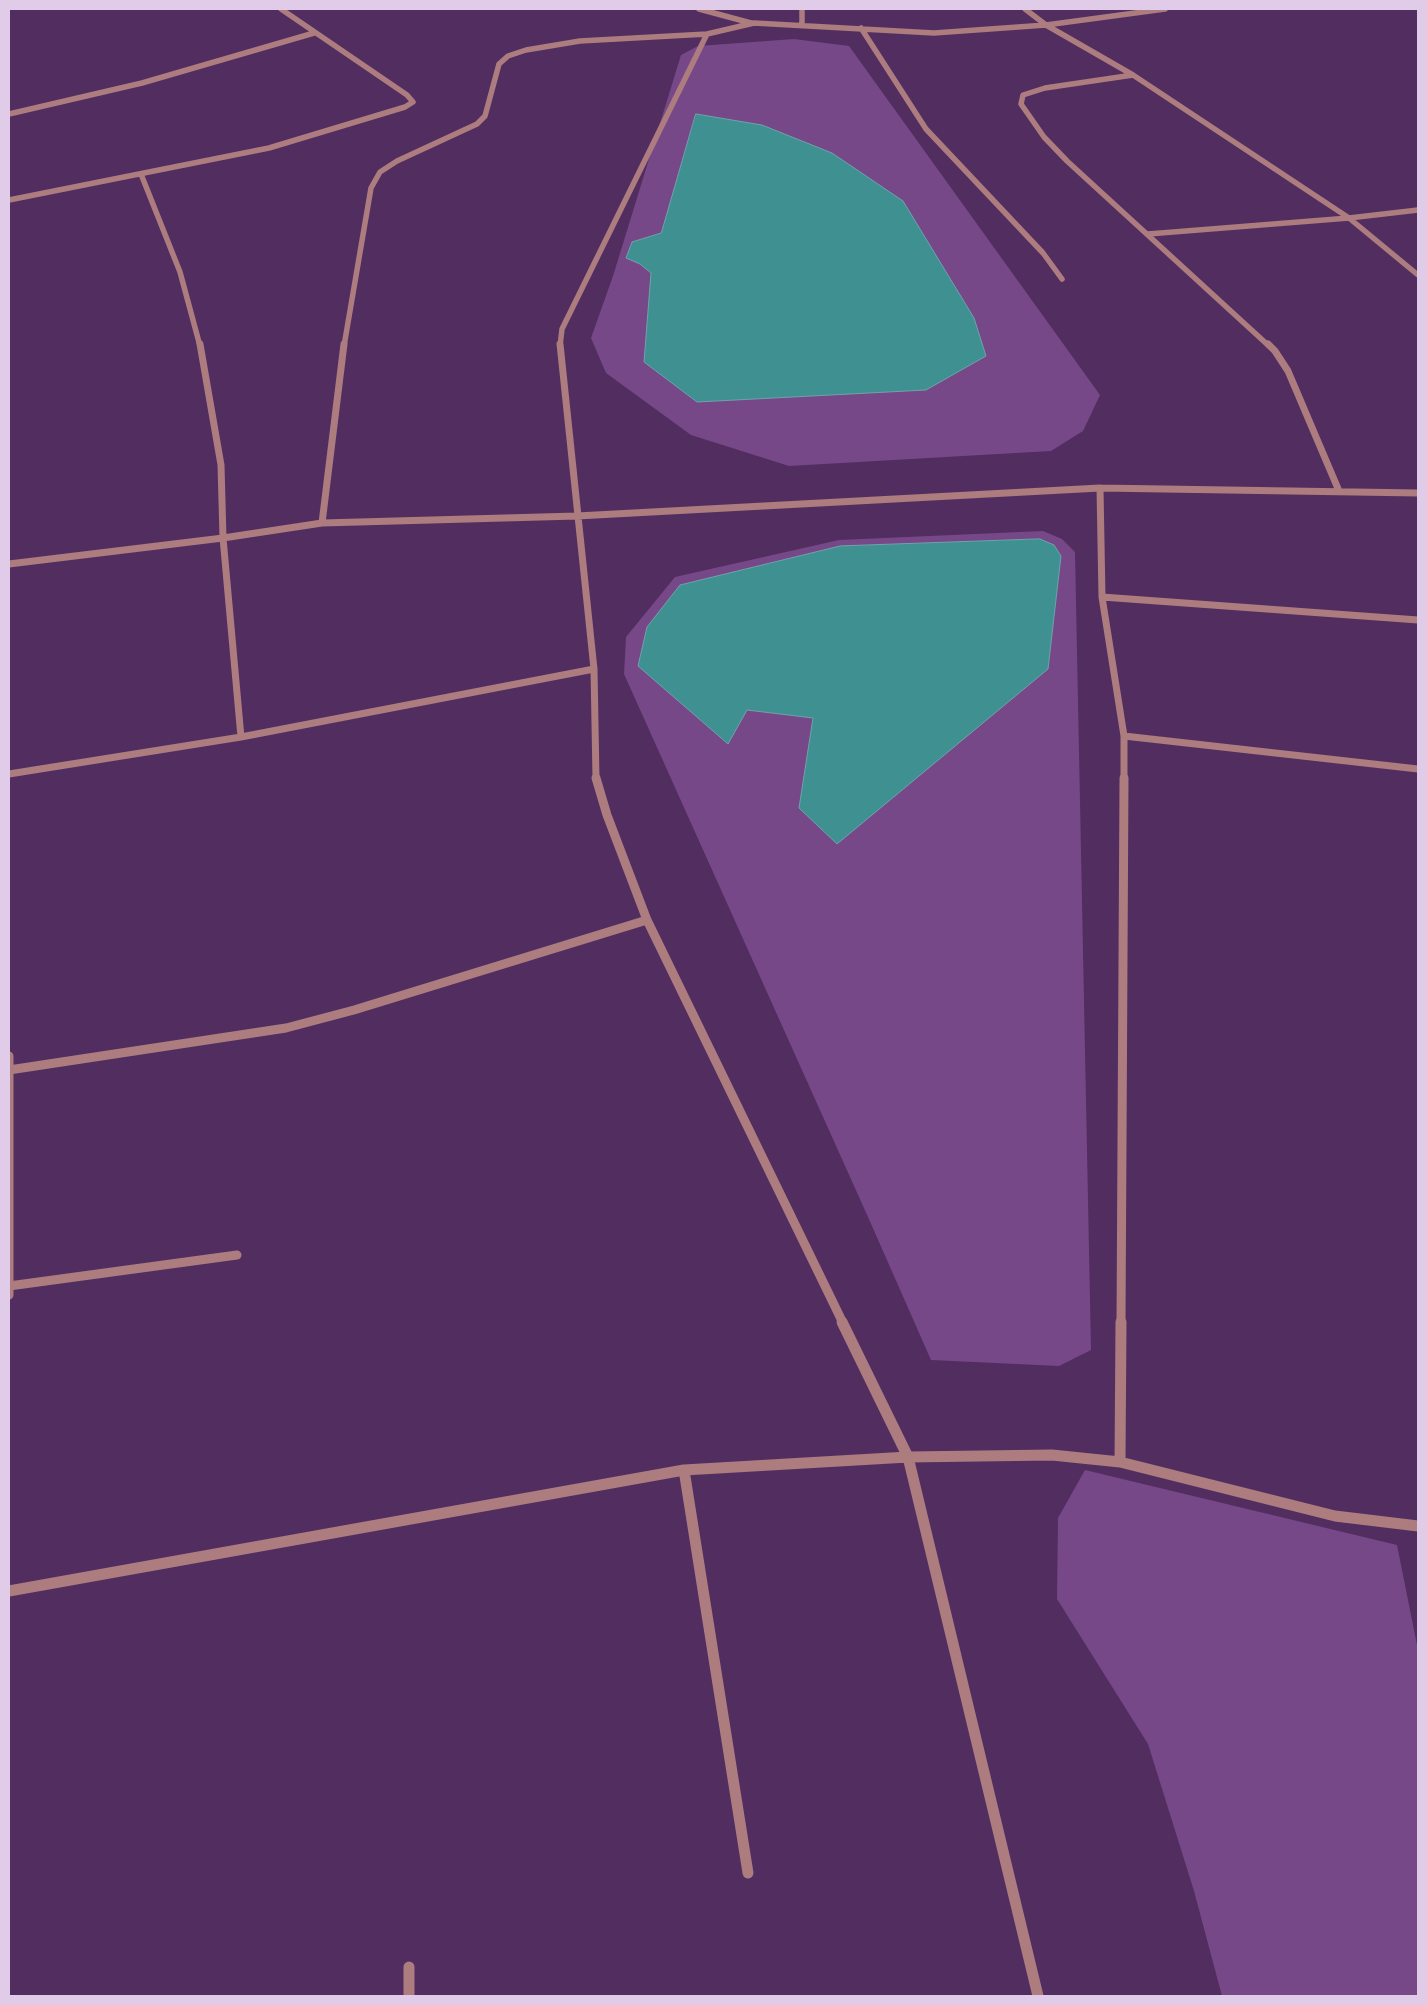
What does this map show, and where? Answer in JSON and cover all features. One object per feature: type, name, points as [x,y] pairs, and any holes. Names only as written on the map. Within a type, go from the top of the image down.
[{"type":"street","points":[[9,200],[277,145],[405,107],[413,102],[407,95],[281,9]]},
{"type":"street","points":[[699,9],[754,23],[934,33],[1046,25],[1165,9]]},
{"type":"street","points":[[802,9],[802,25]]},
{"type":"street","points":[[1025,9],[1046,25],[1133,75],[1349,218],[1418,275]]},
{"type":"street","points":[[322,523],[345,334],[371,188],[380,172],[397,161],[476,124],[485,116],[499,64],[508,56],[526,50],[580,41],[707,34],[754,23]]},
{"type":"street","points":[[861,28],[926,129],[1043,253],[1062,279]]},
{"type":"street","points":[[9,114],[142,83],[314,33]]},
{"type":"street","points":[[707,34],[562,329],[560,348],[594,669],[596,778],[607,815],[648,920],[908,1457],[1038,1996]]},
{"type":"street","points":[[1133,75],[1045,88],[1023,95],[1021,104],[1044,136],[1067,161],[1275,351],[1288,371],[1340,491]]},
{"type":"street","points":[[141,174],[180,272],[204,360],[221,465],[223,538],[241,737]]},
{"type":"street","points":[[1148,234],[1349,218],[1418,210]]},
{"type":"street","points":[[1100,488],[1102,597],[1124,736],[1120,1462]]},
{"type":"street","points":[[9,564],[223,538],[322,523],[577,516],[1100,488],[1418,493]]},
{"type":"street","points":[[1102,597],[1418,620]]},
{"type":"street","points":[[9,774],[241,737],[594,669]]},
{"type":"street","points":[[1124,736],[1418,769]]},
{"type":"street","points":[[9,1070],[286,1028],[354,1010],[648,920]]},
{"type":"street","points":[[9,1056],[9,1295]]},
{"type":"street","points":[[9,1286],[237,1254]]},
{"type":"street","points":[[9,1592],[684,1470],[908,1457],[1052,1455],[1120,1462],[1336,1516],[1418,1526]]},
{"type":"street","points":[[684,1470],[748,1873]]},
{"type":"street","points":[[409,1967],[410,1996]]},
{"type":"shaded area","points":[[794,39],[849,46],[1100,395],[1083,431],[1051,451],[789,466],[691,435],[606,373],[591,338],[613,276],[681,55],[698,46]]},
{"type":"shaded area","points":[[696,114],[762,125],[832,153],[903,201],[974,318],[986,356],[926,390],[697,402],[644,362],[651,273],[640,264],[626,258],[632,242],[661,233]]},
{"type":"shaded area","points":[[1043,531],[1062,539],[1075,552],[1091,1350],[1059,1366],[931,1360],[624,674],[626,637],[675,577],[839,540]]},
{"type":"shaded area","points":[[1040,539],[1054,545],[1061,556],[1048,669],[837,844],[799,808],[813,718],[747,710],[728,744],[638,666],[647,627],[680,585],[840,546]]},
{"type":"shaded area","points":[[1085,1470],[1397,1545],[1418,1650],[1418,1996],[1222,1996],[1194,1891],[1148,1744],[1057,1599],[1058,1518]]}]
